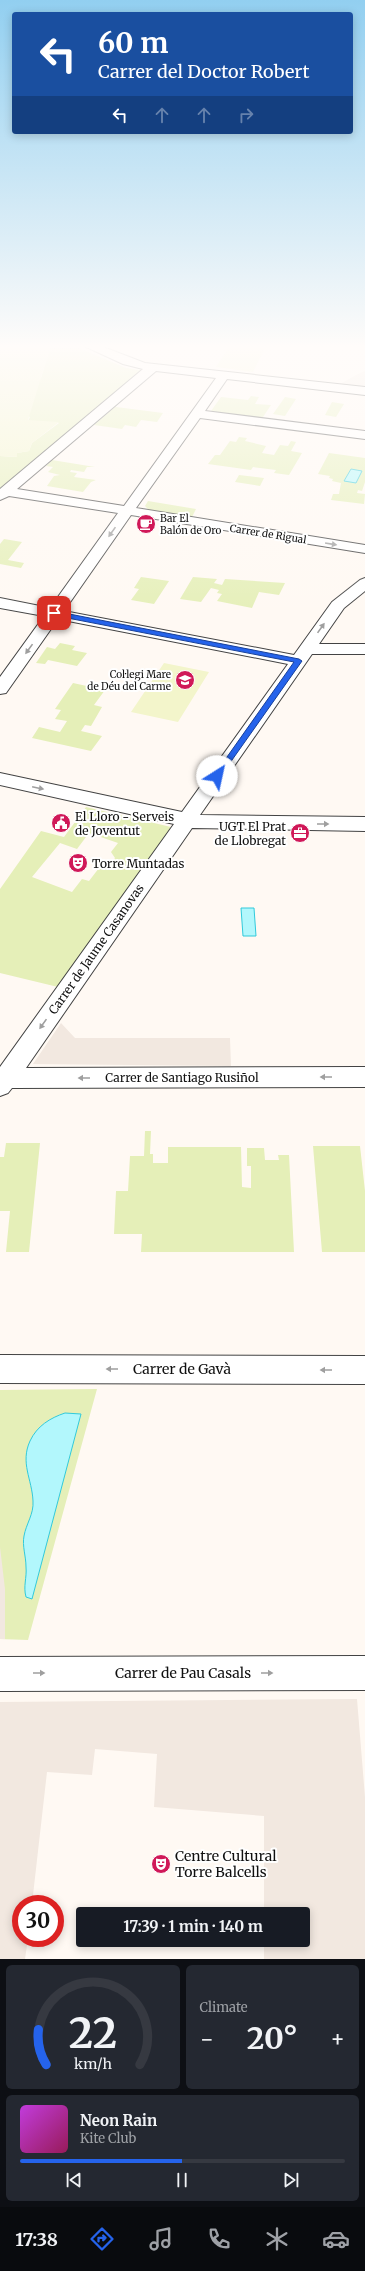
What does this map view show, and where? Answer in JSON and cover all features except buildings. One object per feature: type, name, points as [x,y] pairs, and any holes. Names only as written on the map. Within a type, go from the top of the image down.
[{"type":"street","points":[[3,494],[71,436]]},
{"type":"street","points":[[0,689],[181,436]]},
{"type":"street","name":"Carrer de Rigual","points":[[3,494],[127,511],[365,549]]},
{"type":"street","name":"Carrer de Jaume Casanovas","points":[[2,1081],[338,605],[365,583]]},
{"type":"street","points":[[0,603],[303,655],[365,649]]},
{"type":"street","points":[[0,780],[186,820],[221,824],[365,824]]},
{"type":"street","name":"Carrer de Santiago Rusiñol","points":[[2,1081],[365,1077]]},
{"type":"street","name":"Carrer de Gavà","points":[[0,1369],[365,1370]]},
{"type":"street","name":"Carrer de Pau Casals","points":[[0,1674],[365,1673]]},
{"type":"green space","points":[[0,436],[40,436],[32,443],[29,451],[17,453],[17,457],[0,456]]},
{"type":"green space","points":[[41,436],[76,436],[0,500],[0,456],[17,457],[17,453],[29,451],[32,443]]},
{"type":"green space","points":[[239,437],[247,438],[245,441],[266,446],[262,453],[274,455],[280,445],[288,446],[291,441],[296,442],[291,451],[302,453],[289,475],[274,473],[276,470],[253,467],[251,470],[208,464],[215,455],[220,455],[230,441],[236,442]]},
{"type":"green space","points":[[329,453],[365,458],[365,482],[362,491],[358,490],[357,493],[365,494],[364,504],[331,500],[333,494],[339,494],[341,483],[332,481],[333,479],[329,478],[330,476],[318,474]]},
{"type":"green space","points":[[52,460],[95,467],[87,467],[84,472],[71,470],[70,472],[77,473],[74,477],[96,480],[91,482],[83,492],[47,486],[54,476],[60,475],[48,472],[53,467],[46,466]]},
{"type":"green space","points":[[239,475],[264,478],[260,486],[235,482]]},
{"type":"green space","points":[[148,501],[196,509],[192,517],[149,510],[145,506]]},
{"type":"green space","points":[[4,539],[22,542],[8,560],[24,563],[21,568],[0,564],[0,544]]},
{"type":"green space","points":[[141,577],[169,581],[154,604],[131,600],[139,589],[134,588]]},
{"type":"green space","points":[[193,577],[217,579],[214,583],[222,585],[225,579],[285,583],[279,595],[259,592],[252,608],[217,601],[222,594],[217,593],[219,590],[211,588],[201,602],[180,599]]},
{"type":"green space","points":[[60,643],[75,646],[72,650],[87,653],[77,666],[48,660],[45,664],[36,663],[47,647],[55,649]]},
{"type":"green space","points":[[164,663],[209,672],[178,722],[131,712]]},
{"type":"green space","points":[[73,683],[105,690],[94,705],[102,707],[91,726],[85,725],[81,731],[102,736],[91,751],[32,738],[39,727],[60,732],[67,721],[55,719],[61,710],[55,709]]},
{"type":"green space","points":[[86,807],[171,827],[58,987],[0,973],[0,889],[41,831],[64,837]],"holes":[[[89,833],[118,843],[111,852],[115,858],[109,867],[99,868],[89,881],[82,879],[72,892],[32,877],[60,843],[77,849]]]},
{"type":"green space","points":[[145,1131],[151,1131],[150,1154],[153,1154],[153,1163],[168,1163],[168,1147],[241,1147],[242,1187],[251,1188],[251,1166],[247,1166],[247,1148],[264,1148],[265,1160],[279,1160],[278,1155],[289,1155],[294,1252],[141,1252],[142,1234],[114,1234],[116,1191],[128,1191],[130,1156],[144,1156]]},
{"type":"green space","points":[[6,1143],[40,1143],[29,1252],[6,1252],[10,1211],[0,1211],[0,1157],[4,1157]]},
{"type":"green space","points":[[313,1146],[360,1146],[365,1191],[365,1252],[322,1252]]},
{"type":"green space","points":[[97,1389],[28,1640],[0,1639],[0,1390]]},
{"type":"shaded area","points":[[61,1023],[75,1038],[230,1038],[231,1066],[33,1064]]},
{"type":"shaded area","points":[[0,1547],[5,1589],[5,1639],[0,1639]]},
{"type":"shaded area","points":[[357,1699],[365,1797],[365,1959],[264,1959],[264,1947],[310,1947],[310,1907],[264,1907],[264,1816],[154,1807],[157,1754],[95,1749],[92,1775],[47,1772],[33,1895],[12,1895],[12,1947],[27,1947],[25,1959],[0,1959],[0,1702]]},
{"type":"water","points":[[351,469],[362,471],[356,483],[344,481]]},
{"type":"water","points":[[241,908],[254,908],[256,936],[243,936]]},
{"type":"water","points":[[65,1413],[81,1414],[32,1599],[26,1597],[25,1589],[26,1563],[24,1540],[33,1506],[26,1464],[27,1449],[36,1431],[44,1423]]},
{"type":"place","name":"Bar El Balón de Oro","points":[[146,524]]},
{"type":"place","name":"Col·legi Mare de Déu del Carme","points":[[185,680]]},
{"type":"place","name":"El Lloro - Serveis de Joventut","points":[[61,823]]},
{"type":"place","name":"UGT El Prat de Llobregat","points":[[300,833]]},
{"type":"place","name":"Torre Muntadas","points":[[78,863]]},
{"type":"place","name":"Centre Cultural Torre Balcells","points":[[161,1864]]},
{"type":"route","points":[[54,613],[275,655],[299,661],[217,776]]}]
